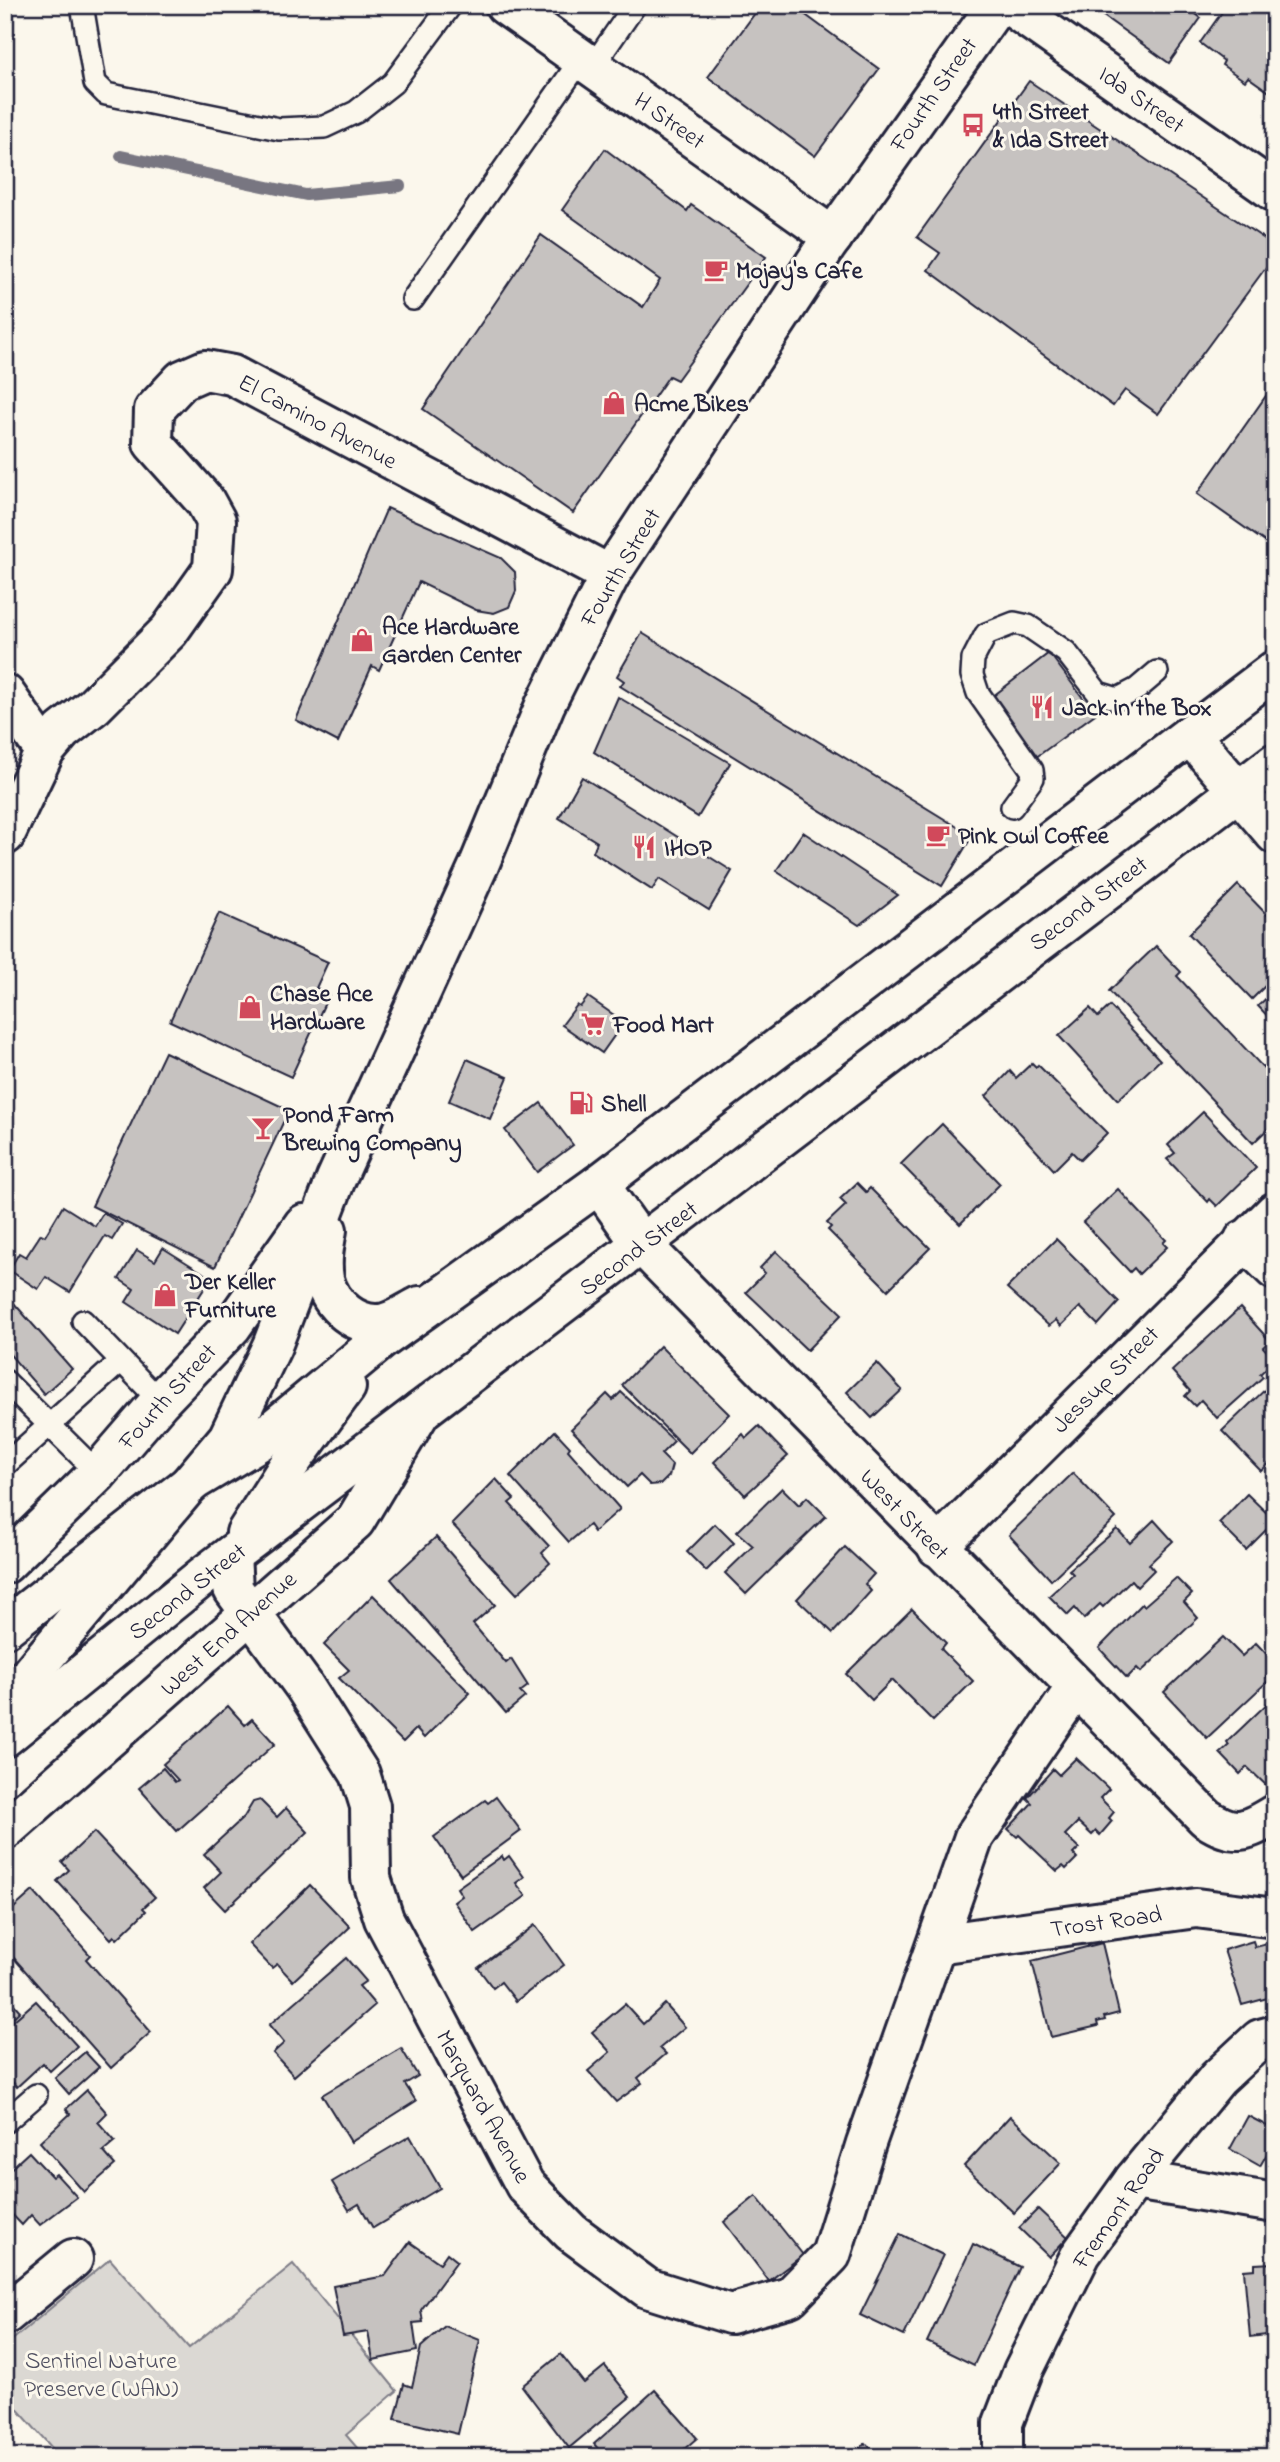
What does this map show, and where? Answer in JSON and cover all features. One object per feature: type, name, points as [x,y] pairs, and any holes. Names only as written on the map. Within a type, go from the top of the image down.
[{"type":"street","name":"H Street","points":[[505,5],[833,237]]},
{"type":"street","name":"Fourth Street","points":[[5,1704],[228,1438],[272,1346],[336,1180],[479,865],[545,705],[610,575],[833,237],[997,5]]},
{"type":"street","name":"Ida Street","points":[[1009,5],[1275,192]]},
{"type":"street","name":"El Camino Avenue","points":[[5,835],[45,751],[62,731],[94,706],[169,631],[213,569],[216,521],[205,501],[153,443],[151,428],[154,410],[166,394],[182,380],[205,370],[232,375],[610,575]]},
{"type":"street","points":[[195,1480],[258,1441],[381,1340],[452,1292],[598,1184],[1275,670]]},
{"type":"street","points":[[5,694],[45,751]]},
{"type":"street","points":[[1190,735],[1275,834]]},
{"type":"street","name":"Second Street","points":[[5,1737],[231,1555],[1275,763]]},
{"type":"street","name":"Fourth Street","points":[[5,1564],[98,1473],[160,1401],[232,1326],[336,1180]]},
{"type":"street","points":[[336,1180],[322,1255],[325,1281],[337,1304],[352,1318],[385,1323],[452,1292]]},
{"type":"street","name":"West Street","points":[[598,1184],[642,1245],[1206,1818],[1226,1830],[1253,1828],[1275,1814]]},
{"type":"street","name":"Jessup Street","points":[[937,1547],[1275,1212]]},
{"type":"street","points":[[1244,1240],[1275,1270]]},
{"type":"street","points":[[231,1555],[290,1462],[381,1340]]},
{"type":"street","name":"West End Avenue","points":[[5,1830],[355,1521],[421,1411]]},
{"type":"street","name":"Fourth Street","points":[[5,1628],[195,1480]]},
{"type":"street","name":"Marquard Avenue","points":[[231,1555],[233,1589],[304,1686],[360,1774],[370,1806],[371,1878],[384,1919],[525,2185],[571,2232],[648,2288],[730,2314],[790,2297],[831,2255],[866,2143],[974,1837],[1076,1687]]},
{"type":"street","name":"Trost Road","points":[[937,1944],[1196,1908],[1275,1918]]},
{"type":"street","name":"Fremont Road","points":[[1003,2457],[1003,2423],[1023,2371],[1081,2254],[1133,2180],[1218,2078],[1260,2039],[1275,2035]]},
{"type":"street","points":[[1133,2180],[1275,2203]]},
{"type":"street","points":[[5,2315],[73,2259]]},
{"type":"lane","points":[[82,5],[95,83],[106,94],[279,129],[324,127],[356,112],[393,83],[450,5]]},
{"type":"lane","points":[[413,299],[587,62],[635,5]]},
{"type":"lane","points":[[1012,807],[1033,778],[1031,769],[978,693],[972,675],[973,659],[986,634],[1014,623],[1028,626],[1066,652],[1098,693],[1118,699],[1157,672]]},
{"type":"lane","points":[[83,1321],[160,1401]]},
{"type":"lane","points":[[5,1465],[121,1361]]},
{"type":"lane","points":[[5,1381],[98,1473]]},
{"type":"lane","points":[[5,2122],[36,2095]]},
{"type":"green space","name":"Sentinel Nature Preserve (WAN)","points":[[110,2259],[189,2348],[293,2264],[397,2391],[346,2435],[365,2457],[60,2457],[5,2395],[5,2346]]},
{"type":"building","points":[[761,5],[792,5],[879,69],[815,156],[708,77]]},
{"type":"building","points":[[1088,5],[1184,5],[1201,18],[1169,63]]},
{"type":"building","points":[[1227,5],[1275,5],[1275,96],[1248,77],[1245,81],[1222,65],[1224,61],[1200,43]]},
{"type":"building","points":[[1029,81],[1275,246],[1275,255],[1158,414],[1125,390],[1113,406],[928,270],[940,253],[917,237]]},
{"type":"building","points":[[605,149],[687,211],[691,205],[766,257],[677,380],[669,376],[573,513],[423,409],[541,235],[643,307],[660,280],[562,210]]},
{"type":"building","points":[[1275,383],[1275,549],[1197,494]]},
{"type":"building","name":"Ace Hardware Garden Center","points":[[387,508],[501,558],[515,572],[516,591],[509,607],[494,613],[476,610],[419,582],[379,670],[372,666],[338,742],[296,720]]},
{"type":"building","points":[[642,633],[972,836],[942,886],[620,686],[624,681],[617,676]]},
{"type":"building","name":"Jack in the Box","points":[[1049,653],[1095,714],[1035,758],[988,700]]},
{"type":"building","points":[[618,697],[730,763],[698,817],[594,752]]},
{"type":"building","name":"IHOP","points":[[582,777],[732,871],[709,910],[659,879],[652,890],[593,852],[597,842],[559,818]]},
{"type":"building","points":[[803,832],[898,895],[859,925],[776,871]]},
{"type":"building","points":[[1238,885],[1275,923],[1275,976],[1252,999],[1189,934]]},
{"type":"building","name":"Chase Ace Hardware","points":[[219,913],[328,962],[316,988],[329,994],[291,1077],[170,1021]]},
{"type":"building","points":[[1156,946],[1181,972],[1177,976],[1271,1076],[1275,1073],[1275,1122],[1253,1143],[1109,991]]},
{"type":"building","points":[[1275,990],[1275,1024],[1258,1006]]},
{"type":"building","name":"Food Mart","points":[[588,997],[624,1022],[602,1053],[562,1025],[577,1005],[580,1007]]},
{"type":"building","points":[[1110,1006],[1160,1060],[1118,1100],[1059,1036],[1090,1008],[1098,1017]]},
{"type":"building","points":[[165,1052],[289,1110],[215,1267],[92,1206]]},
{"type":"building","points":[[467,1059],[508,1077],[490,1119],[449,1101]]},
{"type":"building","points":[[1032,1063],[1036,1067],[1038,1065],[1107,1133],[1080,1160],[1072,1152],[1054,1170],[986,1096],[1010,1071],[1016,1078]]},
{"type":"building","points":[[541,1103],[573,1145],[537,1172],[505,1130]]},
{"type":"building","points":[[1203,1112],[1256,1168],[1217,1206],[1210,1199],[1208,1202],[1167,1159],[1175,1153],[1168,1145]]},
{"type":"building","points":[[942,1124],[1000,1184],[960,1224],[901,1164]]},
{"type":"building","points":[[857,1183],[866,1192],[870,1188],[930,1248],[888,1290],[828,1230],[831,1227],[827,1223],[846,1205],[840,1199]]},
{"type":"building","points":[[1118,1189],[1166,1240],[1163,1243],[1167,1247],[1139,1274],[1134,1268],[1130,1272],[1083,1222]]},
{"type":"building","points":[[63,1206],[95,1226],[103,1213],[122,1224],[112,1240],[105,1236],[70,1292],[46,1277],[38,1289],[9,1270],[19,1253],[26,1257],[41,1234],[45,1236]]},
{"type":"building","points":[[1056,1239],[1119,1302],[1098,1325],[1080,1307],[1061,1326],[1056,1320],[1049,1326],[1007,1288]]},
{"type":"building","name":"Der Keller Furniture","points":[[163,1248],[211,1278],[175,1334],[126,1302],[134,1289],[119,1279],[137,1250],[155,1261]]},
{"type":"building","points":[[776,1251],[842,1314],[807,1350],[746,1292],[765,1273],[760,1268]]},
{"type":"building","points":[[5,1293],[72,1369],[44,1394],[5,1349]]},
{"type":"building","points":[[1240,1308],[1270,1341],[1263,1347],[1275,1360],[1260,1374],[1263,1377],[1217,1418],[1201,1400],[1195,1406],[1185,1396],[1190,1391],[1172,1371]]},
{"type":"building","points":[[660,1346],[729,1414],[690,1453],[622,1385]]},
{"type":"building","points":[[877,1363],[902,1390],[872,1418],[847,1392]]},
{"type":"building","points":[[1275,1380],[1275,1458],[1261,1471],[1222,1431]]},
{"type":"building","points":[[621,1392],[674,1441],[661,1454],[672,1465],[669,1476],[661,1484],[650,1485],[640,1475],[627,1487],[571,1429],[607,1394],[613,1400]]},
{"type":"building","points":[[759,1426],[788,1456],[745,1495],[714,1462],[743,1434],[746,1438]]},
{"type":"building","points":[[555,1431],[570,1447],[568,1450],[620,1509],[594,1532],[589,1525],[569,1542],[510,1476]]},
{"type":"building","points":[[1073,1473],[1116,1518],[1051,1580],[1009,1535]]},
{"type":"building","points":[[496,1479],[514,1499],[509,1503],[549,1546],[542,1553],[550,1563],[517,1594],[452,1524]]},
{"type":"building","points":[[782,1488],[799,1505],[807,1497],[826,1516],[746,1594],[725,1573],[753,1546],[737,1532]]},
{"type":"building","points":[[1247,1494],[1275,1521],[1246,1550],[1219,1523]]},
{"type":"building","points":[[1154,1520],[1173,1541],[1149,1564],[1154,1570],[1137,1587],[1131,1580],[1103,1607],[1100,1604],[1084,1619],[1075,1608],[1068,1615],[1049,1596],[1073,1574],[1069,1570],[1117,1529],[1130,1543]]},
{"type":"building","points":[[715,1524],[734,1543],[706,1571],[687,1552]]},
{"type":"building","points":[[436,1537],[495,1605],[473,1624],[506,1663],[511,1659],[528,1686],[520,1692],[525,1697],[506,1713],[391,1579]]},
{"type":"building","points":[[845,1547],[874,1574],[865,1584],[871,1591],[833,1633],[797,1599]]},
{"type":"building","points":[[1176,1578],[1192,1594],[1184,1602],[1198,1618],[1141,1672],[1137,1668],[1127,1678],[1099,1648],[1142,1604],[1144,1606]]},
{"type":"building","points":[[373,1595],[470,1693],[424,1738],[416,1729],[403,1742],[339,1678],[349,1670],[324,1645]]},
{"type":"building","points":[[912,1609],[946,1643],[941,1649],[973,1681],[933,1721],[892,1680],[872,1700],[846,1674]]},
{"type":"building","points":[[1223,1637],[1242,1656],[1256,1643],[1275,1663],[1275,1668],[1266,1676],[1269,1680],[1207,1738],[1164,1692]]},
{"type":"building","points":[[1275,1696],[1275,1780],[1268,1787],[1247,1767],[1240,1774],[1220,1753],[1229,1745],[1227,1742]]},
{"type":"building","points":[[228,1706],[245,1725],[252,1719],[275,1744],[177,1831],[139,1788],[163,1768],[175,1782],[178,1780],[163,1764]]},
{"type":"building","points":[[1076,1758],[1109,1789],[1100,1798],[1114,1812],[1109,1818],[1112,1821],[1100,1835],[1096,1831],[1092,1835],[1078,1822],[1065,1835],[1079,1848],[1073,1854],[1077,1858],[1066,1869],[1063,1866],[1057,1871],[1019,1835],[1017,1837],[1008,1829],[1032,1803],[1027,1798],[1053,1769],[1059,1775]]},
{"type":"building","points":[[496,1797],[521,1831],[461,1875],[434,1837],[485,1800],[488,1803]]},
{"type":"building","points":[[260,1800],[277,1817],[286,1808],[308,1832],[225,1910],[204,1888],[221,1872],[204,1854],[244,1817],[253,1802]]},
{"type":"building","points":[[94,1832],[155,1897],[143,1908],[146,1911],[117,1939],[114,1936],[111,1939],[57,1881],[69,1870],[62,1862]]},
{"type":"building","points":[[502,1856],[504,1860],[509,1856],[524,1877],[516,1883],[526,1896],[475,1932],[454,1902],[462,1896],[457,1888]]},
{"type":"building","points":[[310,1885],[350,1927],[293,1981],[277,1964],[272,1968],[249,1944]]},
{"type":"building","points":[[33,1891],[90,1955],[86,1959],[151,2032],[111,2068],[5,1948],[5,1916]]},
{"type":"building","points":[[535,1925],[564,1965],[516,2001],[501,1982],[493,1988],[478,1968]]},
{"type":"building","points":[[1253,1941],[1255,1947],[1275,1942],[1275,1996],[1242,2005],[1224,1950]]},
{"type":"building","points":[[1102,1943],[1119,2013],[1104,2017],[1105,2020],[1097,2022],[1098,2026],[1051,2037],[1032,1961]]},
{"type":"building","points":[[346,1958],[366,1981],[359,1986],[375,2005],[294,2076],[273,2053],[284,2043],[269,2025]]},
{"type":"building","points":[[5,1994],[20,2011],[5,2025]]},
{"type":"building","points":[[36,2001],[77,2046],[50,2071],[43,2063],[17,2087],[5,2074],[5,2028]]},
{"type":"building","points":[[625,2004],[643,2024],[665,2004],[685,2027],[660,2048],[666,2054],[638,2078],[642,2083],[616,2102],[588,2071],[610,2052],[592,2032]]},
{"type":"building","points":[[401,2048],[418,2076],[405,2084],[416,2101],[351,2142],[322,2095]]},
{"type":"building","points":[[85,2052],[99,2067],[69,2094],[55,2078]]},
{"type":"building","points":[[87,2090],[107,2113],[98,2122],[115,2141],[103,2151],[115,2165],[84,2192],[40,2142],[70,2114],[66,2109]]},
{"type":"building","points":[[1010,2116],[1061,2163],[1014,2213],[964,2166]]},
{"type":"building","points":[[1248,2116],[1275,2130],[1275,2140],[1260,2166],[1230,2149]]},
{"type":"building","points":[[410,2136],[440,2188],[373,2228],[359,2204],[349,2210],[332,2182]]},
{"type":"building","points":[[29,2152],[52,2177],[56,2174],[77,2197],[40,2225],[31,2215],[22,2225],[5,2207],[5,2174]]},
{"type":"building","points":[[756,2196],[803,2255],[769,2281],[724,2222]]},
{"type":"building","points":[[1038,2209],[1068,2237],[1049,2257],[1019,2228]]},
{"type":"building","points":[[900,2234],[943,2255],[904,2336],[860,2315]]},
{"type":"building","points":[[410,2242],[440,2263],[447,2253],[457,2261],[421,2310],[423,2322],[413,2323],[417,2351],[373,2360],[368,2332],[343,2336],[333,2286],[385,2276]]},
{"type":"building","points":[[973,2244],[1020,2267],[974,2365],[927,2342]]},
{"type":"building","points":[[1273,2263],[1275,2334],[1250,2337],[1244,2270],[1255,2269],[1255,2264]]},
{"type":"building","points":[[445,2326],[480,2340],[458,2434],[395,2419],[404,2384],[412,2387],[421,2347]]},
{"type":"building","points":[[561,2354],[584,2383],[605,2366],[630,2397],[569,2448],[522,2386]]},
{"type":"building","points":[[655,2390],[697,2438],[675,2457],[605,2457],[594,2444]]},
{"type":"building","points":[[866,2443],[877,2457],[849,2457]]},
{"type":"waterway","points":[[121,156],[306,195],[400,186]]},
{"type":"place","name":"4th Street & Ida Street","points":[[973,125]]},
{"type":"place","name":"Mojay's Cafe","points":[[716,270]]},
{"type":"place","name":"Acme Bikes","points":[[614,403]]},
{"type":"place","name":"Ace Hardware Garden Center","points":[[362,640]]},
{"type":"place","name":"Jack in the Box","points":[[1042,707]]},
{"type":"place","name":"Pink Owl Coffee","points":[[938,835]]},
{"type":"place","name":"IHOP","points":[[644,847]]},
{"type":"place","name":"Chase Ace Hardware","points":[[250,1007]]},
{"type":"place","name":"Food Mart","points":[[593,1024]]},
{"type":"place","name":"Shell","points":[[581,1103]]},
{"type":"place","name":"Pond Farm Brewing Company","points":[[263,1128]]},
{"type":"place","name":"Der Keller Furniture","points":[[165,1295]]}]
